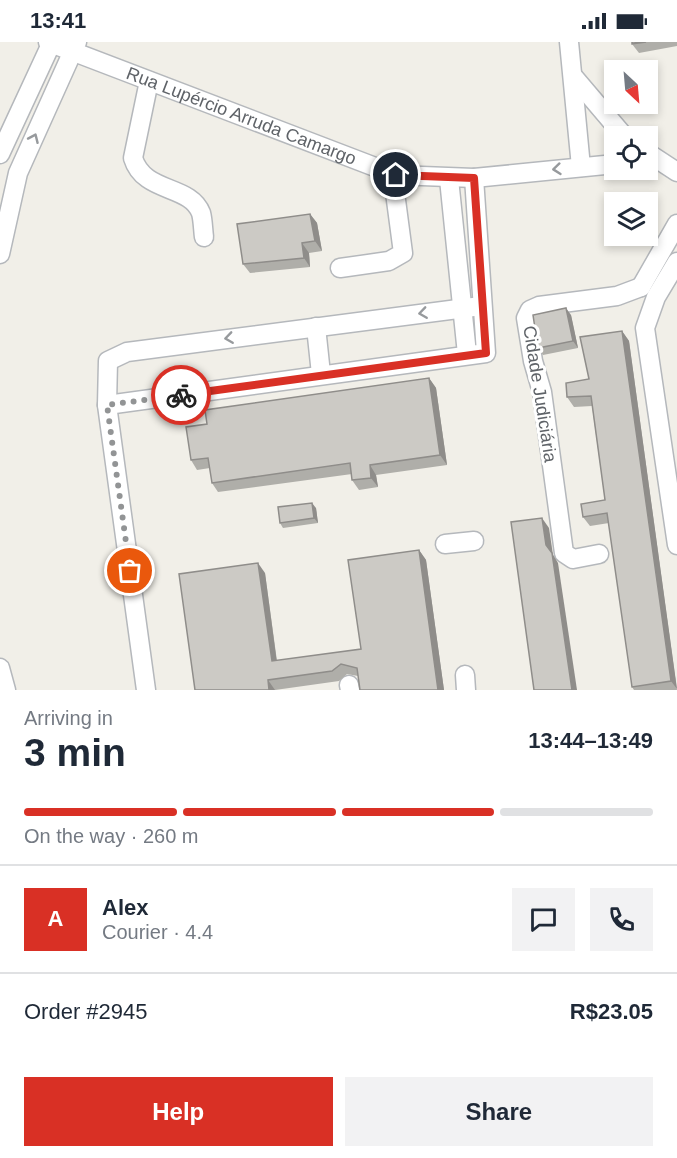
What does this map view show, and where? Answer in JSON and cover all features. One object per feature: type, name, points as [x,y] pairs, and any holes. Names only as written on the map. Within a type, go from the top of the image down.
[{"type":"street","points":[[0,154],[51,42]]},
{"type":"street","name":"Rua Lupércio Arruda Camargo","points":[[51,42],[75,47],[149,81],[396,175],[449,179],[474,178],[604,165]]},
{"type":"street","points":[[569,42],[581,167]]},
{"type":"street","points":[[0,254],[5,199],[75,47]]},
{"type":"street","points":[[573,76],[616,126]]},
{"type":"street","points":[[149,81],[133,158],[136,167],[145,177],[164,189],[187,197],[195,204],[201,214],[204,237]]},
{"type":"street","points":[[658,159],[677,172]]},
{"type":"street","points":[[0,161],[12,166],[18,173]]},
{"type":"street","points":[[340,268],[389,261],[403,253],[394,185],[396,175]]},
{"type":"street","points":[[107,405],[486,353],[474,178]]},
{"type":"street","points":[[449,179],[467,354]]},
{"type":"street","points":[[677,225],[648,292],[645,328],[677,545]]},
{"type":"street","points":[[457,242],[477,242]]},
{"type":"street","points":[[648,292],[677,262]]},
{"type":"street","name":"Cidade Judiciária","points":[[599,554],[573,559],[564,553],[542,392],[533,362],[526,318],[530,310],[539,306],[648,292]]},
{"type":"street","points":[[146,690],[107,405],[108,361],[127,352],[481,306]]},
{"type":"street","points":[[316,327],[321,374]]},
{"type":"street","points":[[445,544],[474,541]]},
{"type":"street","points":[[0,668],[6,690]]},
{"type":"building","points":[[310,214],[315,241],[302,243],[304,258],[243,264],[237,224]]},
{"type":"building","points":[[566,308],[573,341],[538,348],[533,315]]},
{"type":"building","points":[[622,331],[671,681],[632,687],[607,513],[583,517],[581,504],[605,500],[591,396],[567,397],[566,383],[589,379],[580,337]]},
{"type":"building","points":[[429,378],[440,455],[370,465],[371,478],[352,480],[350,463],[212,483],[208,458],[191,460],[186,427],[207,424],[205,410]]},
{"type":"building","points":[[312,503],[314,518],[280,523],[278,507]]},
{"type":"building","points":[[542,518],[546,545],[552,553],[572,690],[534,690],[511,522]]},
{"type":"building","points":[[419,550],[438,690],[360,690],[357,668],[341,664],[332,671],[268,680],[269,690],[195,690],[179,574],[258,563],[272,661],[361,649],[348,560]]},
{"type":"way so far","points":[[130,571],[107,405],[181,395]]},
{"type":"route","points":[[181,395],[486,353],[474,178],[449,179],[396,175]]}]
